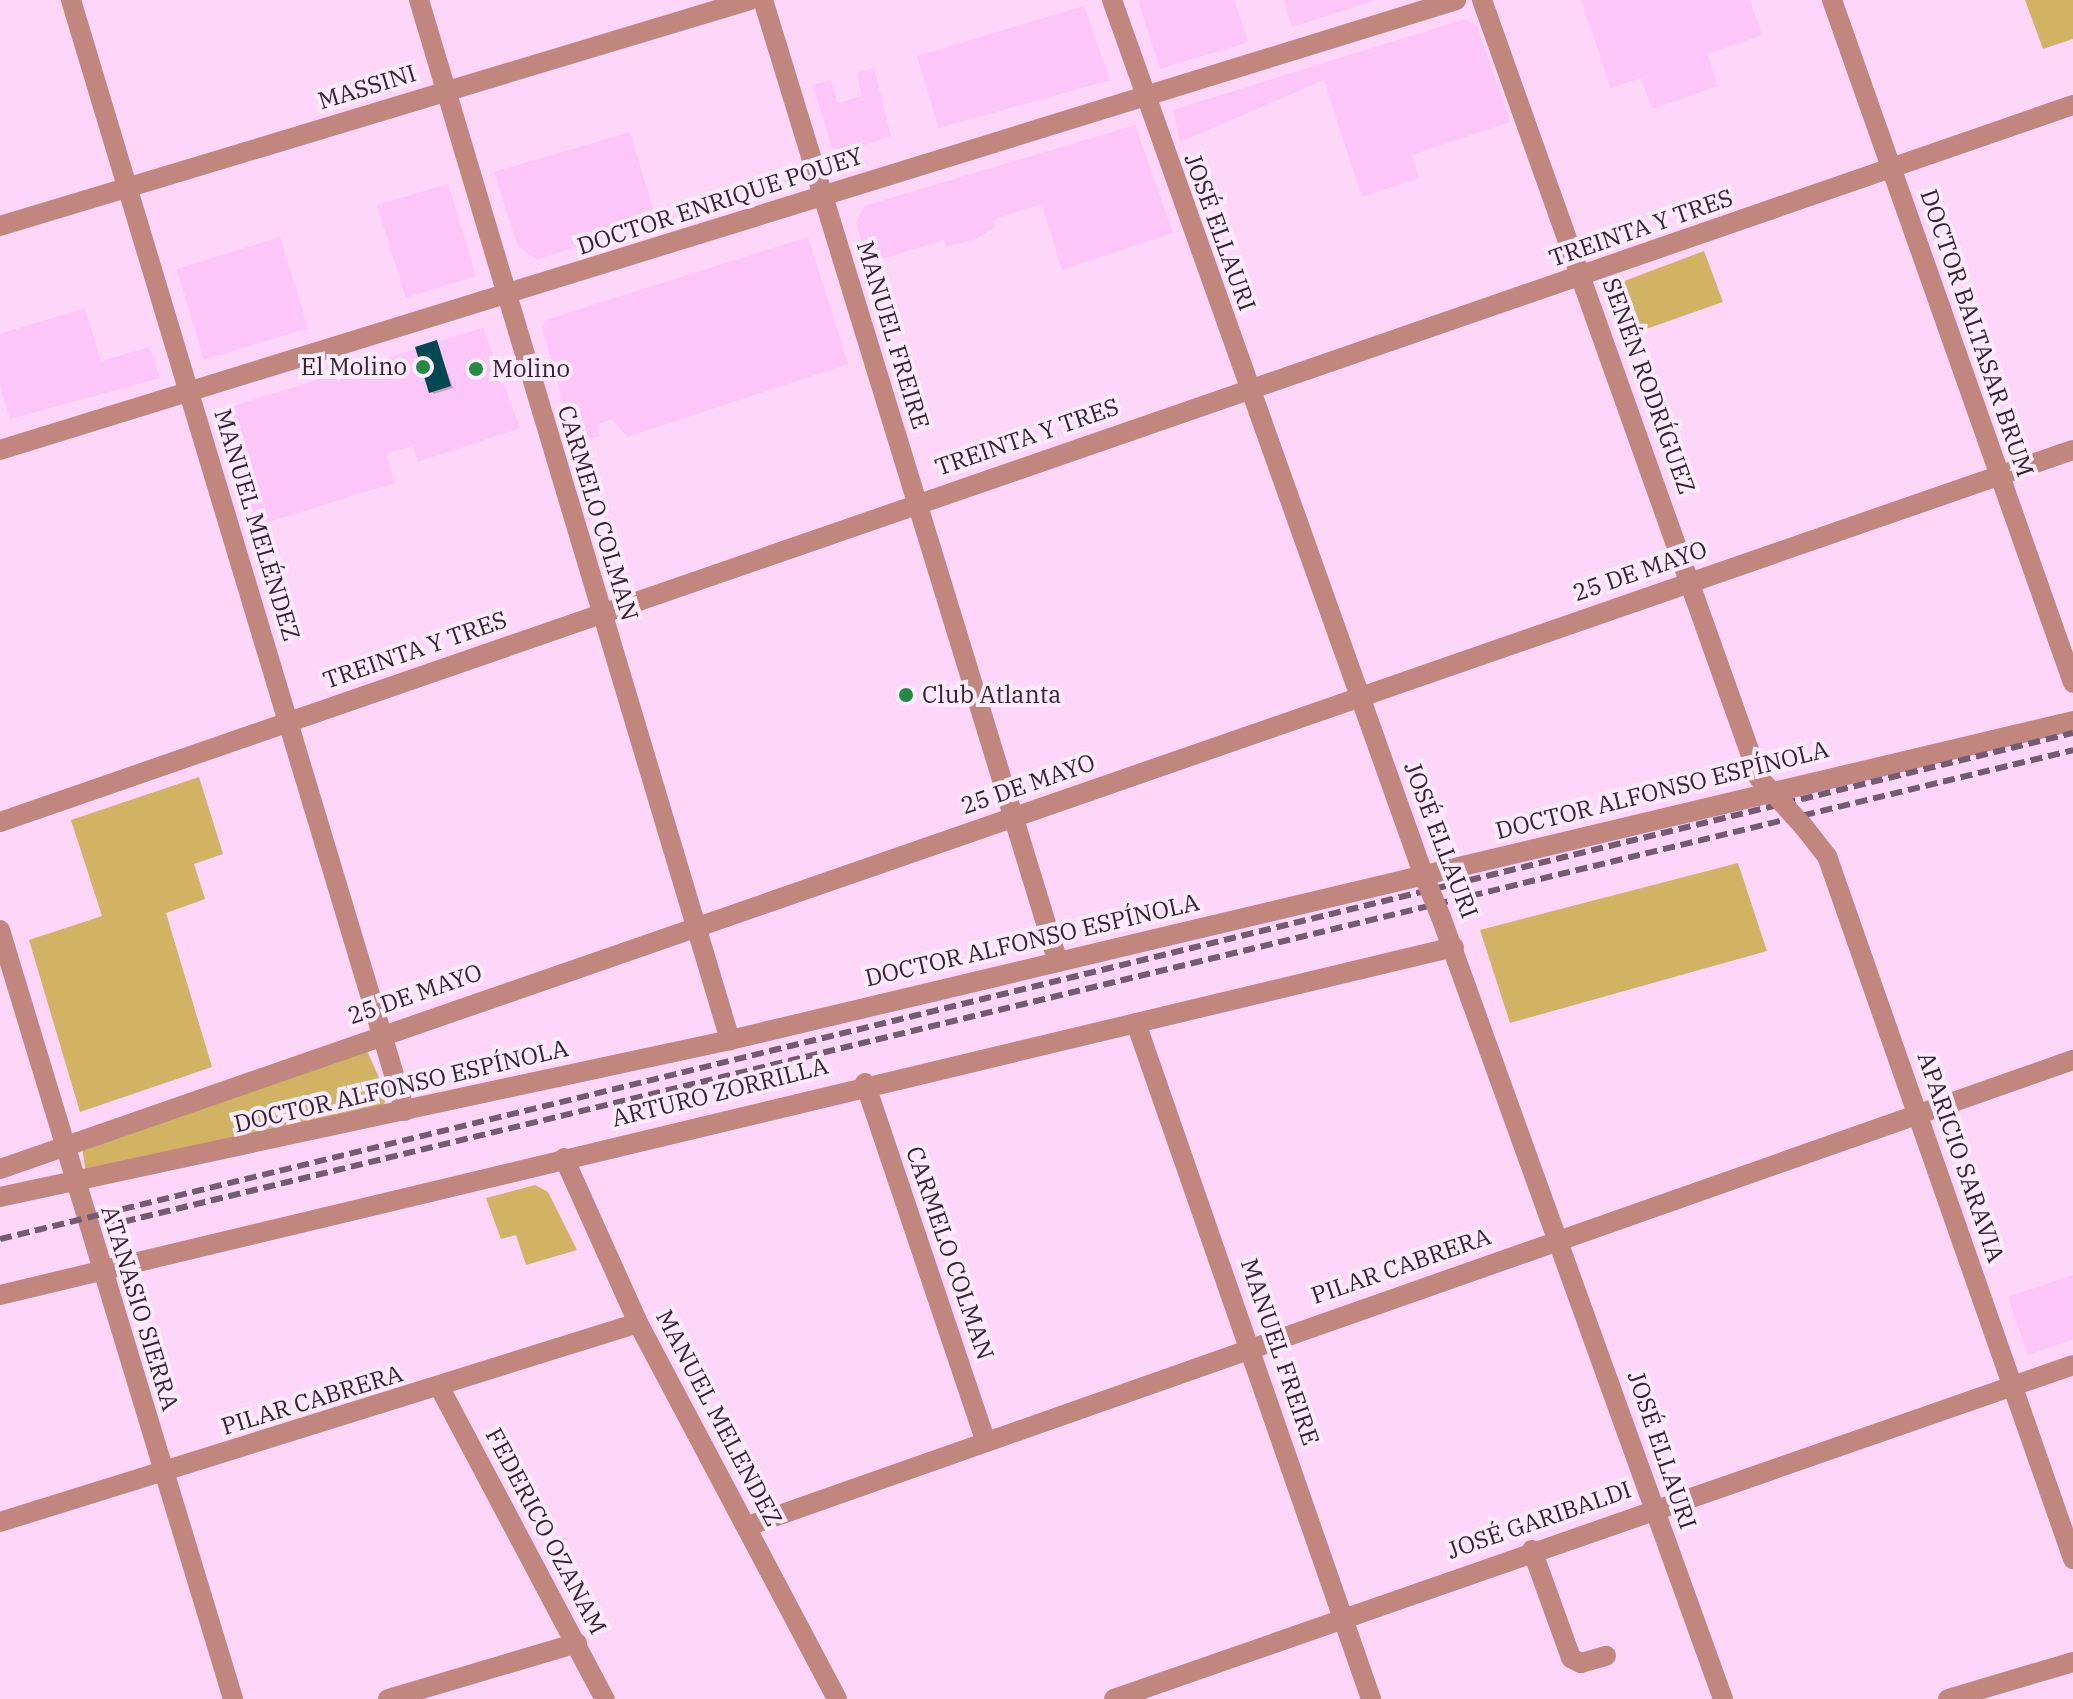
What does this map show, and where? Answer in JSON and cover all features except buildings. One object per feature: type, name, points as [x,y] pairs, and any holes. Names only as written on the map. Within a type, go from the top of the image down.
[{"type":"street","name":"MANUEL MELÉNDEZ","points":[[71,0],[405,1111]]},
{"type":"street","name":"CARMELO COLMAN","points":[[419,0],[730,1040]]},
{"type":"street","name":"MASSINI","points":[[0,226],[446,89],[750,0]]},
{"type":"street","name":"MANUEL FREIRE","points":[[763,0],[1057,959]]},
{"type":"street","name":"JOSÉ ELLAURI","points":[[1112,0],[1142,95],[1250,387],[1423,876],[1454,947],[1723,1699]]},
{"type":"street","name":"DOCTOR ENRIQUE POUEY","points":[[0,450],[506,297],[823,194],[1456,0]]},
{"type":"street","name":"SENÉN RODRÍGUEZ","points":[[1482,0],[1692,580],[1759,778],[1773,793]]},
{"type":"street","name":"DOCTOR BALTASAR BRUM","points":[[1832,0],[2073,683]]},
{"type":"street","name":"TREINTA Y TRES","points":[[0,822],[1250,387],[2073,105]]},
{"type":"street","name":"25 DE MAYO","points":[[0,1169],[383,1032],[2073,450]]},
{"type":"street","name":"DOCTOR ALFONSO ESPÍNOLA","points":[[0,1197],[77,1186],[730,1040],[1057,959],[1423,876],[2073,721]]},
{"type":"street","name":"APARICIO SARAVIA","points":[[1773,793],[1827,856],[2073,1559]]},
{"type":"street","name":"ATANASIO SIERRA","points":[[0,930],[162,1473],[233,1699]]},
{"type":"street","name":"ARTURO ZORRILLA","points":[[0,1295],[865,1083],[1136,1023],[1454,947]]},
{"type":"street","name":"MANUEL FREIRE","points":[[1136,1023],[1251,1346],[1371,1699]]},
{"type":"street","name":"PILAR CABRERA","points":[[748,1526],[1251,1346],[2073,1060]]},
{"type":"street","name":"CARMELO COLMAN","points":[[865,1083],[985,1440]]},
{"type":"street","name":"MANUEL MELENDEZ","points":[[564,1158],[638,1323],[837,1699]]},
{"type":"street","name":"PILAR CABRERA","points":[[0,1522],[440,1388],[638,1323]]},
{"type":"street","name":"JOSÉ GARIBALDI","points":[[1114,1699],[1654,1507],[2073,1365]]},
{"type":"street","name":"FEDERICO OZANAM","points":[[440,1388],[605,1699]]},
{"type":"street","points":[[1532,1550],[1571,1658],[1581,1663],[1606,1656]]},
{"type":"street","points":[[388,1699],[577,1643]]},
{"type":"street","points":[[1948,1699],[2073,1662]]},
{"type":"shaded area","points":[[1138,0],[1234,0],[1248,42],[1160,69]]},
{"type":"shaded area","points":[[1284,0],[1376,0],[1292,27]]},
{"type":"shaded area","points":[[1581,0],[1750,0],[1762,35],[1707,54],[1718,86],[1652,109],[1641,78],[1611,88]]},
{"type":"shaded area","points":[[2025,0],[2073,0],[2073,39],[2043,49]]},
{"type":"shaded area","points":[[1084,6],[1110,80],[939,128],[917,56]]},
{"type":"shaded area","points":[[1465,19],[1477,26],[1510,122],[1412,155],[1419,178],[1362,197],[1324,80],[1180,142],[1173,110]]},
{"type":"shaded area","points":[[874,68],[891,136],[846,151],[832,148],[813,85],[831,80],[838,103],[862,96],[857,73]]},
{"type":"shaded area","points":[[1135,125],[1173,233],[1062,270],[1042,204],[994,219],[995,227],[976,239],[947,247],[944,240],[869,263],[856,223],[864,206]]},
{"type":"shaded area","points":[[630,132],[657,223],[537,259],[518,247],[494,172]]},
{"type":"shaded area","points":[[448,184],[476,276],[406,298],[377,205]]},
{"type":"shaded area","points":[[280,237],[308,328],[204,360],[177,269]]},
{"type":"shaded area","points":[[808,237],[848,364],[627,437],[612,419],[596,425],[600,436],[575,443],[542,328],[548,319]]},
{"type":"shaded area","points":[[1704,251],[1723,302],[1626,336],[1611,286]]},
{"type":"shaded area","points":[[85,308],[101,361],[150,347],[160,378],[10,419],[0,386],[0,334]]},
{"type":"shaded area","points":[[483,328],[520,428],[418,462],[412,446],[386,454],[395,483],[255,526],[222,418],[227,408]]},
{"type":"shaded area","points":[[199,777],[223,854],[194,864],[205,899],[166,913],[212,1067],[80,1112],[29,940],[102,916],[71,820]]},
{"type":"shaded area","points":[[1738,863],[1767,951],[1510,1023],[1480,930]]},
{"type":"shaded area","points":[[367,1051],[388,1097],[383,1105],[86,1173],[82,1148]]},
{"type":"shaded area","points":[[535,1185],[548,1192],[577,1250],[526,1265],[516,1235],[501,1239],[486,1198]]},
{"type":"shaded area","points":[[2073,1275],[2073,1339],[2028,1355],[2008,1297]]},
{"type":"railway","points":[[0,1239],[2073,733]]},
{"type":"railway","points":[[106,1226],[2073,750]]},
{"type":"place","name":"El Molino","points":[[423,367]]},
{"type":"place","name":"Molino","points":[[476,369]]},
{"type":"place","name":"Club Atlanta","points":[[906,695]]}]
